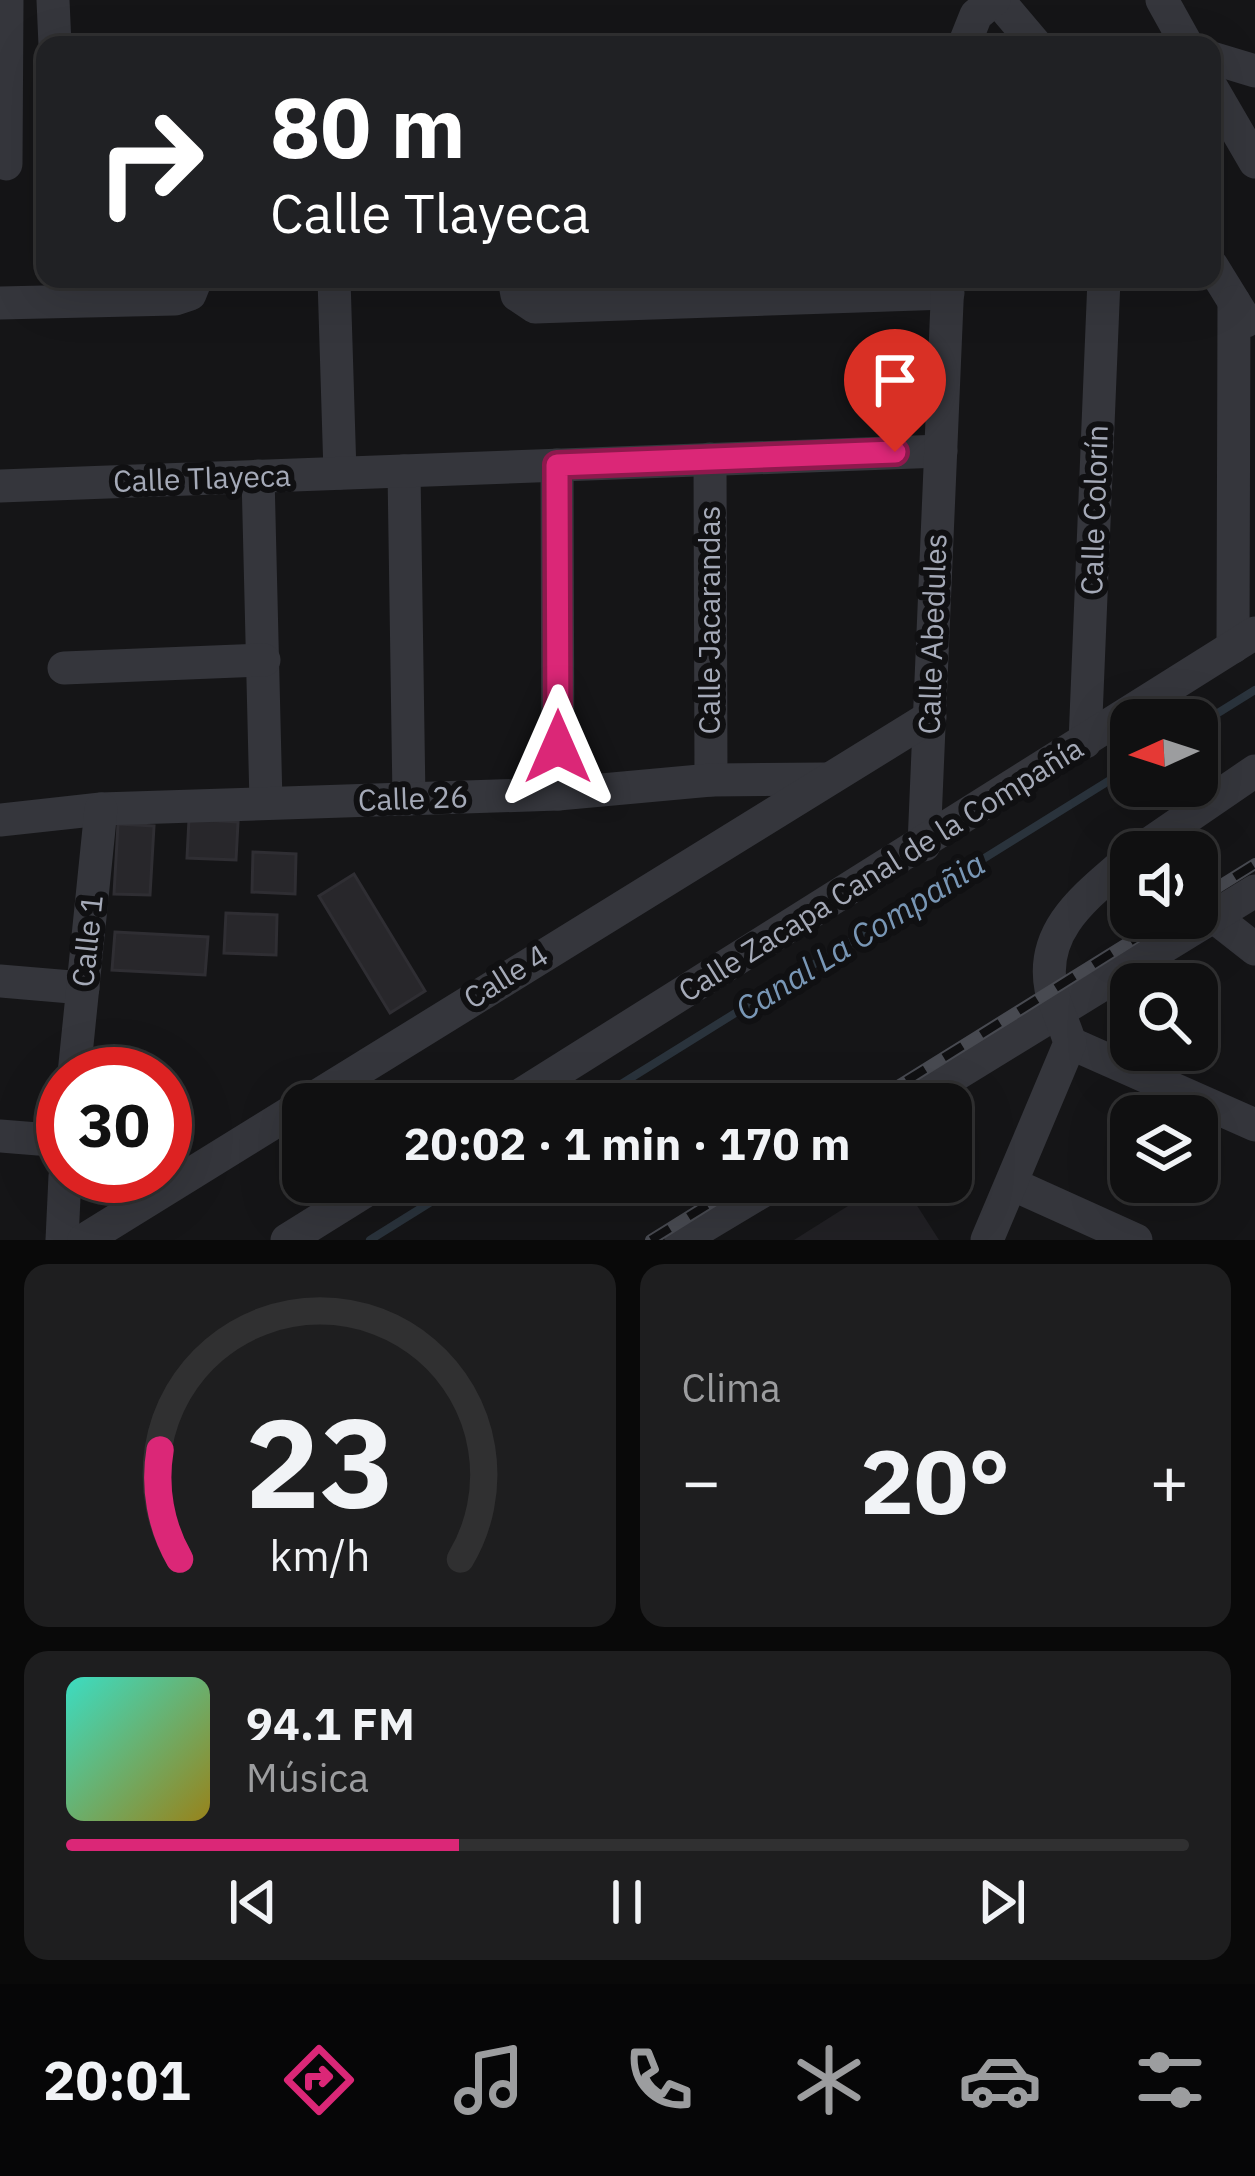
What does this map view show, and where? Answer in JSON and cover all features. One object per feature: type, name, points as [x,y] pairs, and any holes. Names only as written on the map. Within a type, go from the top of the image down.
[{"type":"street","points":[[6,164],[7,0]]},
{"type":"street","points":[[53,0],[55,36]]},
{"type":"street","points":[[968,36],[976,15],[996,0],[1028,36]]},
{"type":"street","points":[[1162,0],[1182,36]]},
{"type":"street","points":[[1221,61],[1255,71]]},
{"type":"street","points":[[1221,103],[1255,162]]},
{"type":"street","points":[[1221,281],[1255,334]]},
{"type":"street","points":[[0,303],[175,299],[190,288]]},
{"type":"street","points":[[334,288],[340,473]]},
{"type":"street","points":[[516,288],[518,295],[535,307],[909,288]]},
{"type":"street","name":"Calle Abedules","points":[[924,844],[948,288]]},
{"type":"street","name":"Calle Colorín","points":[[1085,742],[1104,288]]},
{"type":"street","points":[[1234,302],[1244,640]]},
{"type":"street","name":"Calle Tlayeca","points":[[0,486],[940,451]]},
{"type":"street","name":"Calle Jacarandas","points":[[710,459],[710,780]]},
{"type":"street","points":[[557,465],[558,794]]},
{"type":"street","points":[[404,471],[410,799]]},
{"type":"street","points":[[258,476],[266,803]]},
{"type":"street","name":"Calle Zacapa Canal de la Compañía","points":[[540,1083],[1244,640]]},
{"type":"street","points":[[64,668],[264,660]]},
{"type":"street","name":"Calle 4","points":[[84,1240],[930,717]]},
{"type":"street","points":[[1168,831],[1255,770]]},
{"type":"street","name":"Calle 26","points":[[0,820],[101,809],[558,794],[710,780],[826,778]]},
{"type":"street","name":"Calle 1","points":[[77,1047],[101,809]]},
{"type":"street","points":[[987,1240],[1012,1184],[1066,1027],[1052,990],[1052,949],[1063,920],[1110,877]]},
{"type":"street","points":[[1218,913],[1255,891]]},
{"type":"street","points":[[1218,920],[1255,949]]},
{"type":"street","points":[[951,1083],[1066,1027],[1183,939]]},
{"type":"street","points":[[0,981],[83,988]]},
{"type":"street","points":[[1066,1027],[1255,1125]]},
{"type":"street","points":[[0,1136],[36,1139]]},
{"type":"street","points":[[1012,1184],[1136,1240]]},
{"type":"street","points":[[62,1240],[64,1203]]},
{"type":"street","points":[[287,1240],[346,1203]]},
{"type":"street","points":[[681,1240],[743,1203]]},
{"type":"shaded area","points":[[853,1203],[915,1203],[939,1240],[794,1240]]},
{"type":"building","points":[[189,819],[238,822],[236,860],[187,858]]},
{"type":"building","points":[[118,824],[154,826],[150,895],[114,894]]},
{"type":"building","points":[[253,852],[296,854],[295,894],[252,892]]},
{"type":"building","points":[[354,874],[425,991],[390,1013],[319,896]]},
{"type":"building","points":[[226,913],[277,915],[276,955],[224,953]]},
{"type":"building","points":[[115,932],[208,937],[205,975],[112,970]]},
{"type":"waterway","name":"Canal La Compañia","points":[[1218,713],[1255,690]]},
{"type":"waterway","name":"Canal La Compañia","points":[[623,1083],[1110,780]]},
{"type":"waterway","name":"Canal La Compañia","points":[[370,1240],[429,1203]]},
{"type":"railway","points":[[1218,887],[1255,864]]},
{"type":"railway","points":[[903,1083],[1134,939]]},
{"type":"railway","points":[[651,1240],[710,1203]]},
{"type":"route","points":[[558,747],[557,465],[895,452]]}]
